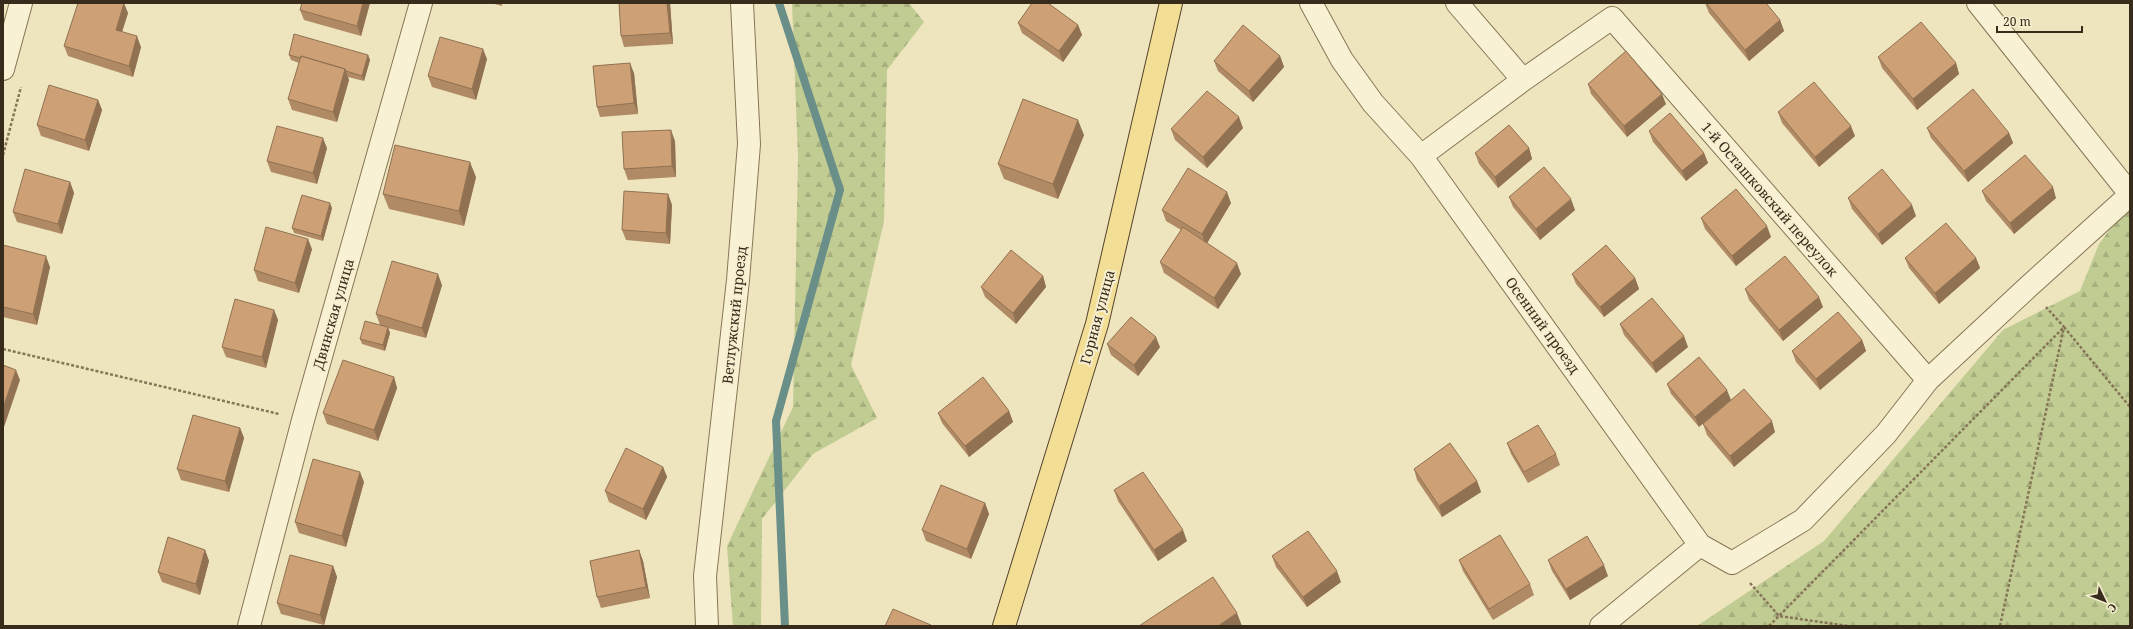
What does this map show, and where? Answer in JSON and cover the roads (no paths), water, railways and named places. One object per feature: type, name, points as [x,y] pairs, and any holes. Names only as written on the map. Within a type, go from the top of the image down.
[{"type":"main road","name":"Горная улица","points":[[1004,626],[1097,324],[1171,3]]},
{"type":"street","points":[[3,69],[6,45],[21,3]]},
{"type":"street","name":"Двинская улица","points":[[248,626],[303,420],[421,3]]},
{"type":"street","name":"Ветлужский проезд","points":[[707,626],[705,576],[738,280],[749,144],[742,3]]},
{"type":"street","name":"Осенний проезд","points":[[1311,3],[1342,60],[1373,103],[1421,156],[1700,545]]},
{"type":"street","points":[[1457,3],[1523,80]]},
{"type":"street","points":[[1601,626],[1700,545],[1732,563],[1803,520],[1886,434],[1928,380],[2028,286],[2130,194],[1978,3]]},
{"type":"street","points":[[1421,156],[1523,80],[1611,11]]},
{"type":"street","name":"1-й Осташковский переулок","points":[[1611,11],[1928,380]]},
{"type":"waterway","points":[[779,3],[840,190],[776,421],[785,626]]}]
